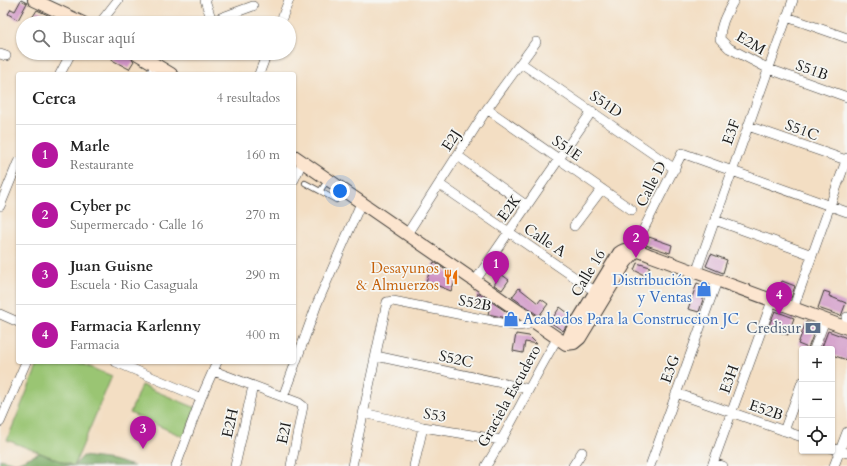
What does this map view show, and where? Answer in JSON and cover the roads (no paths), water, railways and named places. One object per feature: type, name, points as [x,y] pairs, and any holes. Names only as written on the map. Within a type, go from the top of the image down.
[{"type":"main road","points":[[34,0],[68,16]]},
{"type":"main road","points":[[144,60],[154,69],[164,72]]},
{"type":"main road","points":[[298,159],[562,342]]},
{"type":"main road","name":"Calle 16","points":[[626,249],[633,250],[633,254],[626,262],[580,338],[574,344],[562,342],[568,338],[619,253],[626,249]]},
{"type":"main road","points":[[633,250],[793,309],[825,320],[846,324]]},
{"type":"street","points":[[105,16],[118,0]]},
{"type":"street","points":[[205,0],[208,16]]},
{"type":"street","points":[[283,16],[289,0]]},
{"type":"street","name":"E2M","points":[[734,0],[722,24],[720,39],[729,48],[769,69]]},
{"type":"street","name":"E3F","points":[[696,273],[793,0]]},
{"type":"street","points":[[231,16],[252,6]]},
{"type":"street","points":[[787,17],[847,38]]},
{"type":"street","name":"E2J","points":[[407,234],[487,110],[536,42]]},
{"type":"street","points":[[61,72],[67,60]]},
{"type":"street","points":[[260,72],[265,60]]},
{"type":"street","name":"S51D","points":[[521,62],[675,169]]},
{"type":"street","name":"S51B","points":[[769,69],[847,97]]},
{"type":"street","name":"S51E","points":[[487,110],[632,210]]},
{"type":"street","name":"E2K","points":[[475,281],[592,111]]},
{"type":"street","name":"S51C","points":[[748,126],[847,159]]},
{"type":"street","name":"Calle D","points":[[633,250],[682,153],[732,171]]},
{"type":"street","points":[[458,156],[527,206]]},
{"type":"street","points":[[296,170],[298,159]]},
{"type":"street","points":[[793,309],[847,159]]},
{"type":"street","points":[[732,171],[847,212]]},
{"type":"street","points":[[0,206],[14,179]]},
{"type":"street","name":"Calle A","points":[[439,184],[596,292]]},
{"type":"street","points":[[574,226],[602,189]]},
{"type":"street","points":[[296,363],[317,304],[361,203]]},
{"type":"street","points":[[715,220],[812,255]]},
{"type":"street","name":"E3G","points":[[650,466],[717,281]]},
{"type":"street","name":"S52B","points":[[376,356],[387,302],[393,301],[517,326],[526,325],[533,322]]},
{"type":"street","name":"E3H","points":[[712,464],[772,301]]},
{"type":"street","points":[[0,314],[16,321]]},
{"type":"street","points":[[815,346],[825,320]]},
{"type":"street","name":"Graciela Escudero","points":[[486,466],[502,440],[544,360],[562,342]]},
{"type":"street","points":[[352,466],[376,356]]},
{"type":"street","name":"S52C","points":[[376,356],[529,389]]},
{"type":"street","points":[[0,422],[25,364]]},
{"type":"street","points":[[127,364],[138,366],[201,398]]},
{"type":"street","points":[[176,466],[201,398],[216,364]]},
{"type":"street","points":[[214,371],[284,397],[296,364]]},
{"type":"street","name":"E2H","points":[[235,466],[253,386]]},
{"type":"street","points":[[784,431],[799,390]]},
{"type":"street","name":"E52B","points":[[676,393],[799,436]]},
{"type":"street","name":"E2I","points":[[284,397],[303,406],[292,466]]},
{"type":"street","name":"S53","points":[[364,413],[423,427],[502,440]]},
{"type":"street","points":[[414,466],[423,427]]},
{"type":"street","points":[[834,466],[847,432]]},
{"type":"street","points":[[573,466],[582,452]]},
{"type":"street","points":[[712,464],[723,466]]},
{"type":"lane","points":[[320,191],[328,180]]},
{"type":"lane","points":[[306,184],[336,200]]},
{"type":"place","name":"Cyber pc","points":[[636,258]]},
{"type":"place","name":"Desayunos & Almuerzos","points":[[451,277]]},
{"type":"place","name":"Marle","points":[[496,284]]},
{"type":"place","name":"Distribución y Ventas","points":[[704,289]]},
{"type":"place","name":"Farmacia Karlenny","points":[[779,315]]},
{"type":"place","name":"Acabados Para la Construccion JC","points":[[511,319]]},
{"type":"place","name":"Credisur","points":[[813,328]]},
{"type":"place","name":"Juan Guisne","points":[[143,449]]}]
